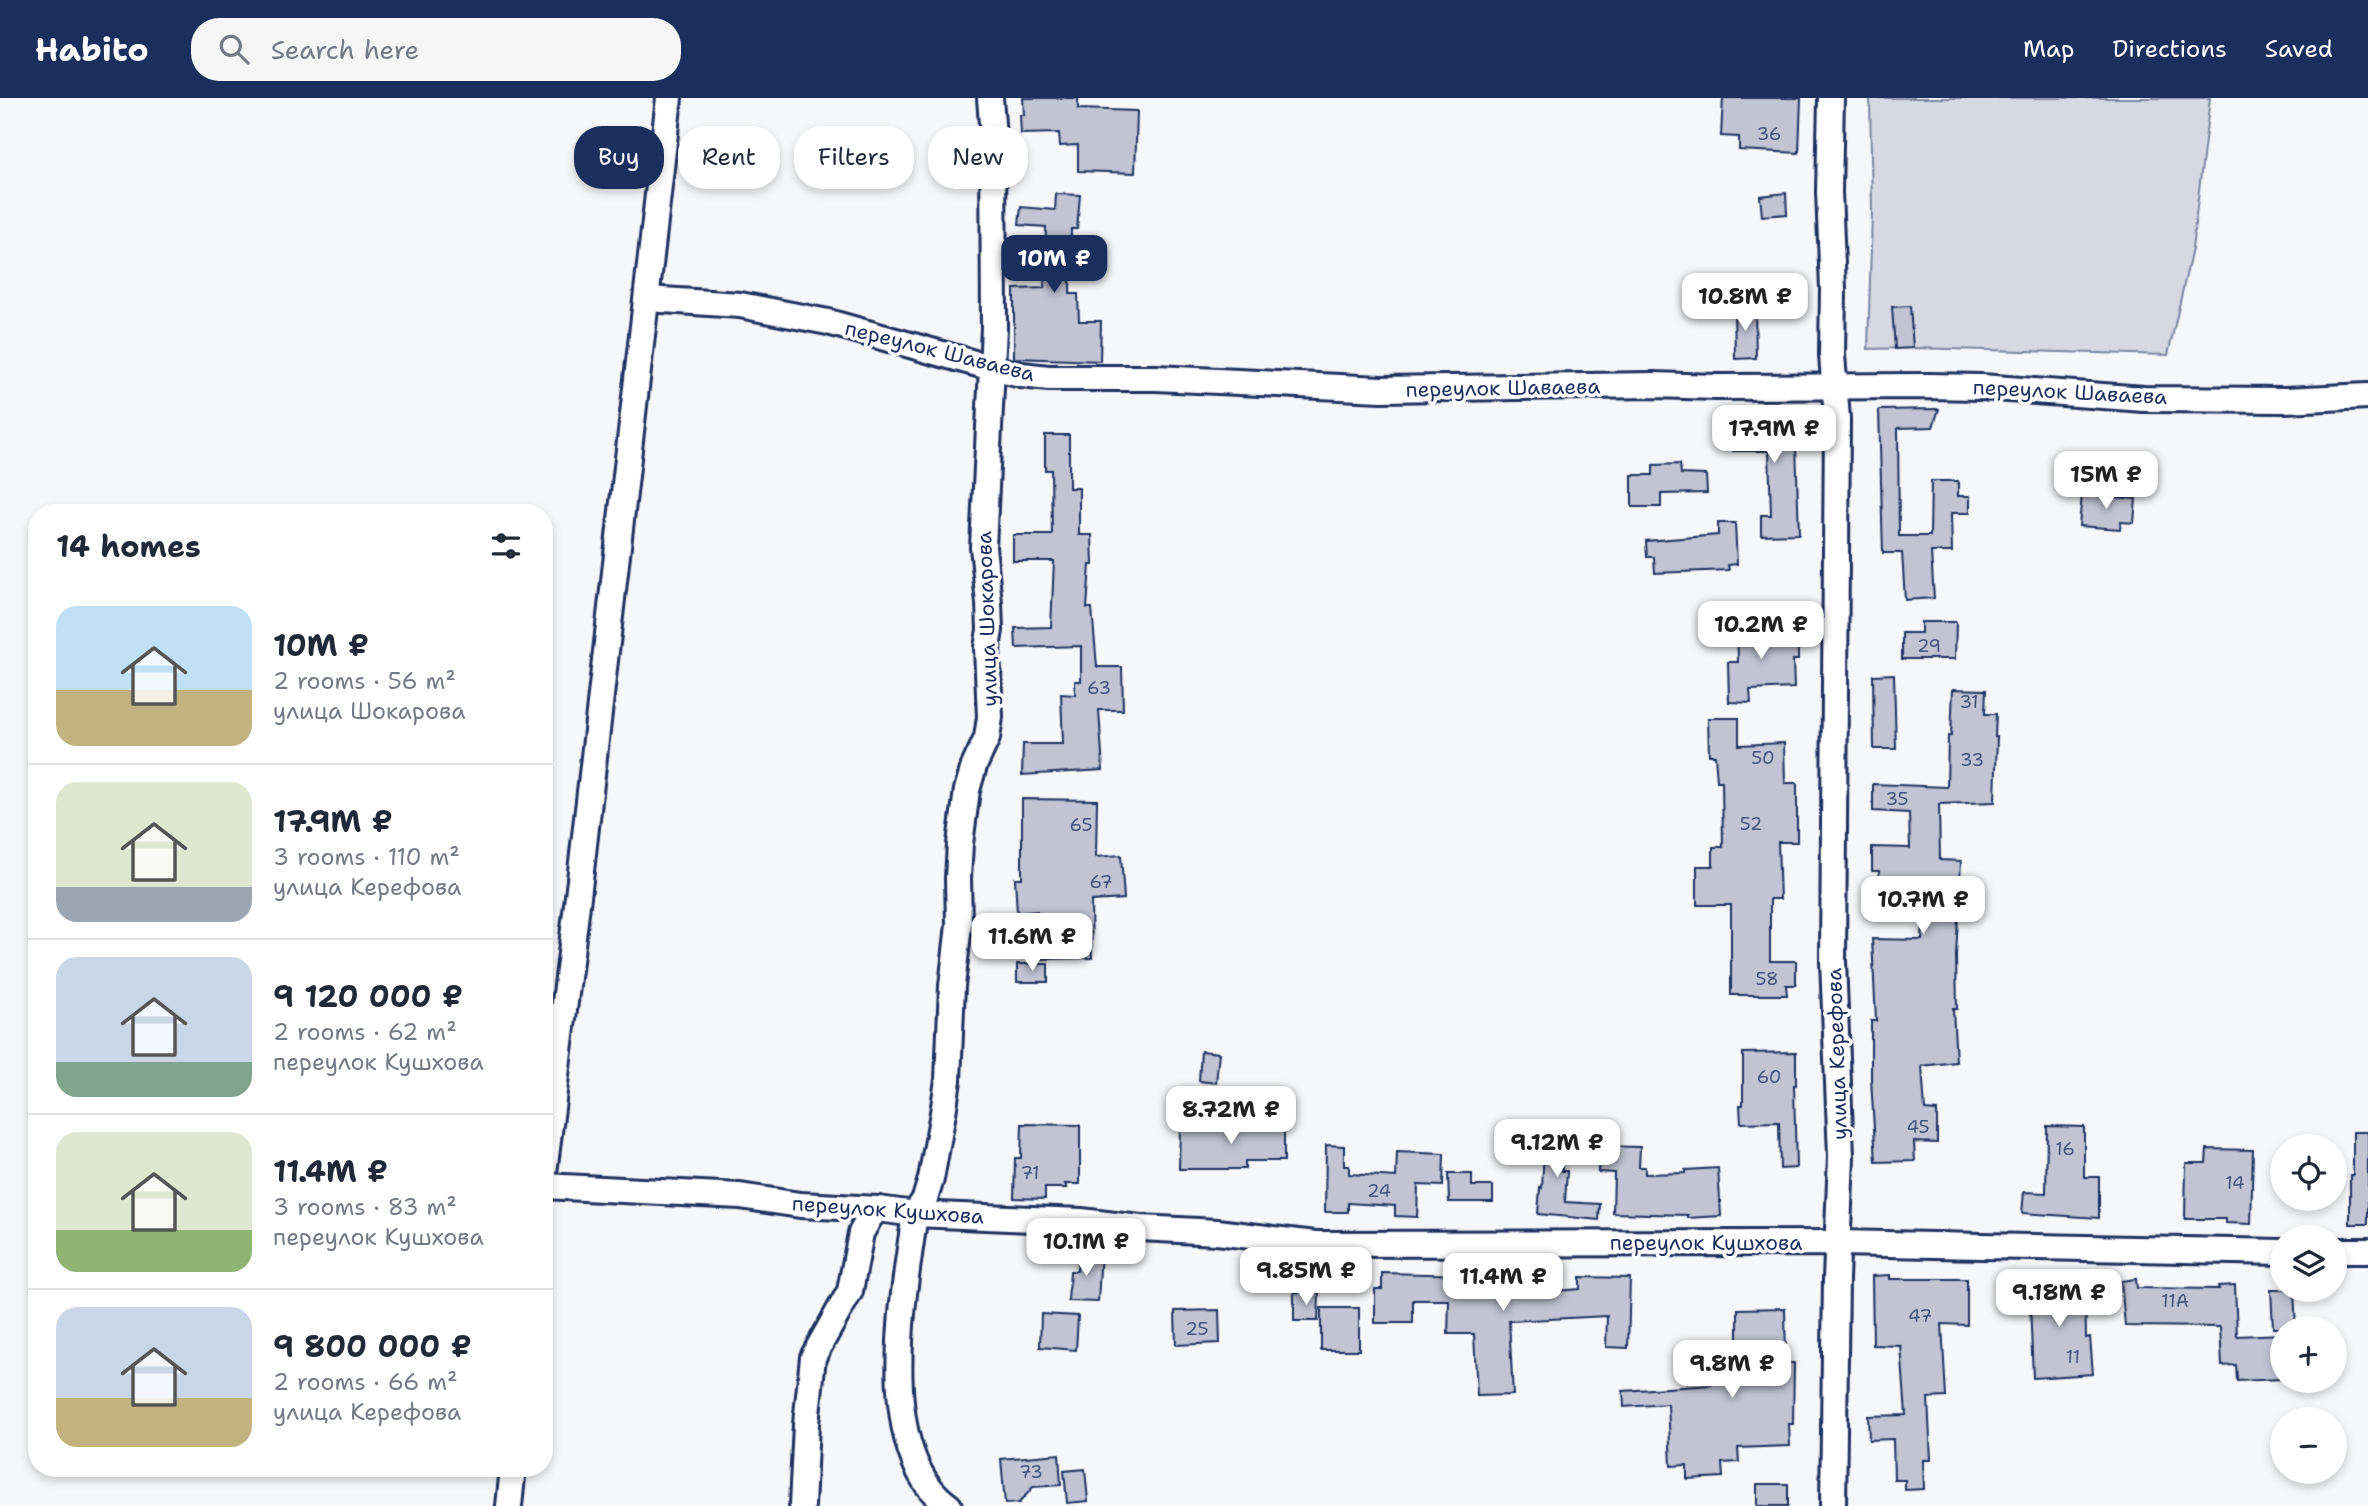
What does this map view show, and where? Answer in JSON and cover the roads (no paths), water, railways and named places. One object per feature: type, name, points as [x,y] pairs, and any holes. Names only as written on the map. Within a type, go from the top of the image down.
[{"type":"street","points":[[553,1097],[669,98]]},
{"type":"street","name":"улица Шокарова","points":[[949,1506],[926,1485],[908,1445],[900,1392],[900,1352],[915,1214],[925,1199],[931,1179],[944,1102],[959,925],[960,844],[967,790],[987,738],[990,717],[987,648],[990,630],[989,603],[983,547],[992,368],[993,137],[990,98]]},
{"type":"street","name":"улица Керефова","points":[[1831,98],[1829,192],[1833,240],[1832,355],[1837,419],[1833,961],[1841,1156],[1833,1506]]},
{"type":"street","name":"переулок Шаваева","points":[[647,299],[740,305],[828,322],[1021,376],[1049,378],[1156,378],[1381,390],[1653,385],[1834,386],[1981,387],[2144,399],[2285,400],[2368,396]]},
{"type":"street","name":"переулок Кушхова","points":[[553,1186],[740,1196],[800,1205],[915,1214],[1217,1232],[1315,1244],[1838,1243],[2270,1252]]},
{"type":"street","points":[[802,1506],[813,1357],[850,1291],[861,1233],[878,1209]]},
{"type":"street","points":[[2347,1251],[2368,1251]]},
{"type":"street","points":[[509,1506],[512,1477]]}]
